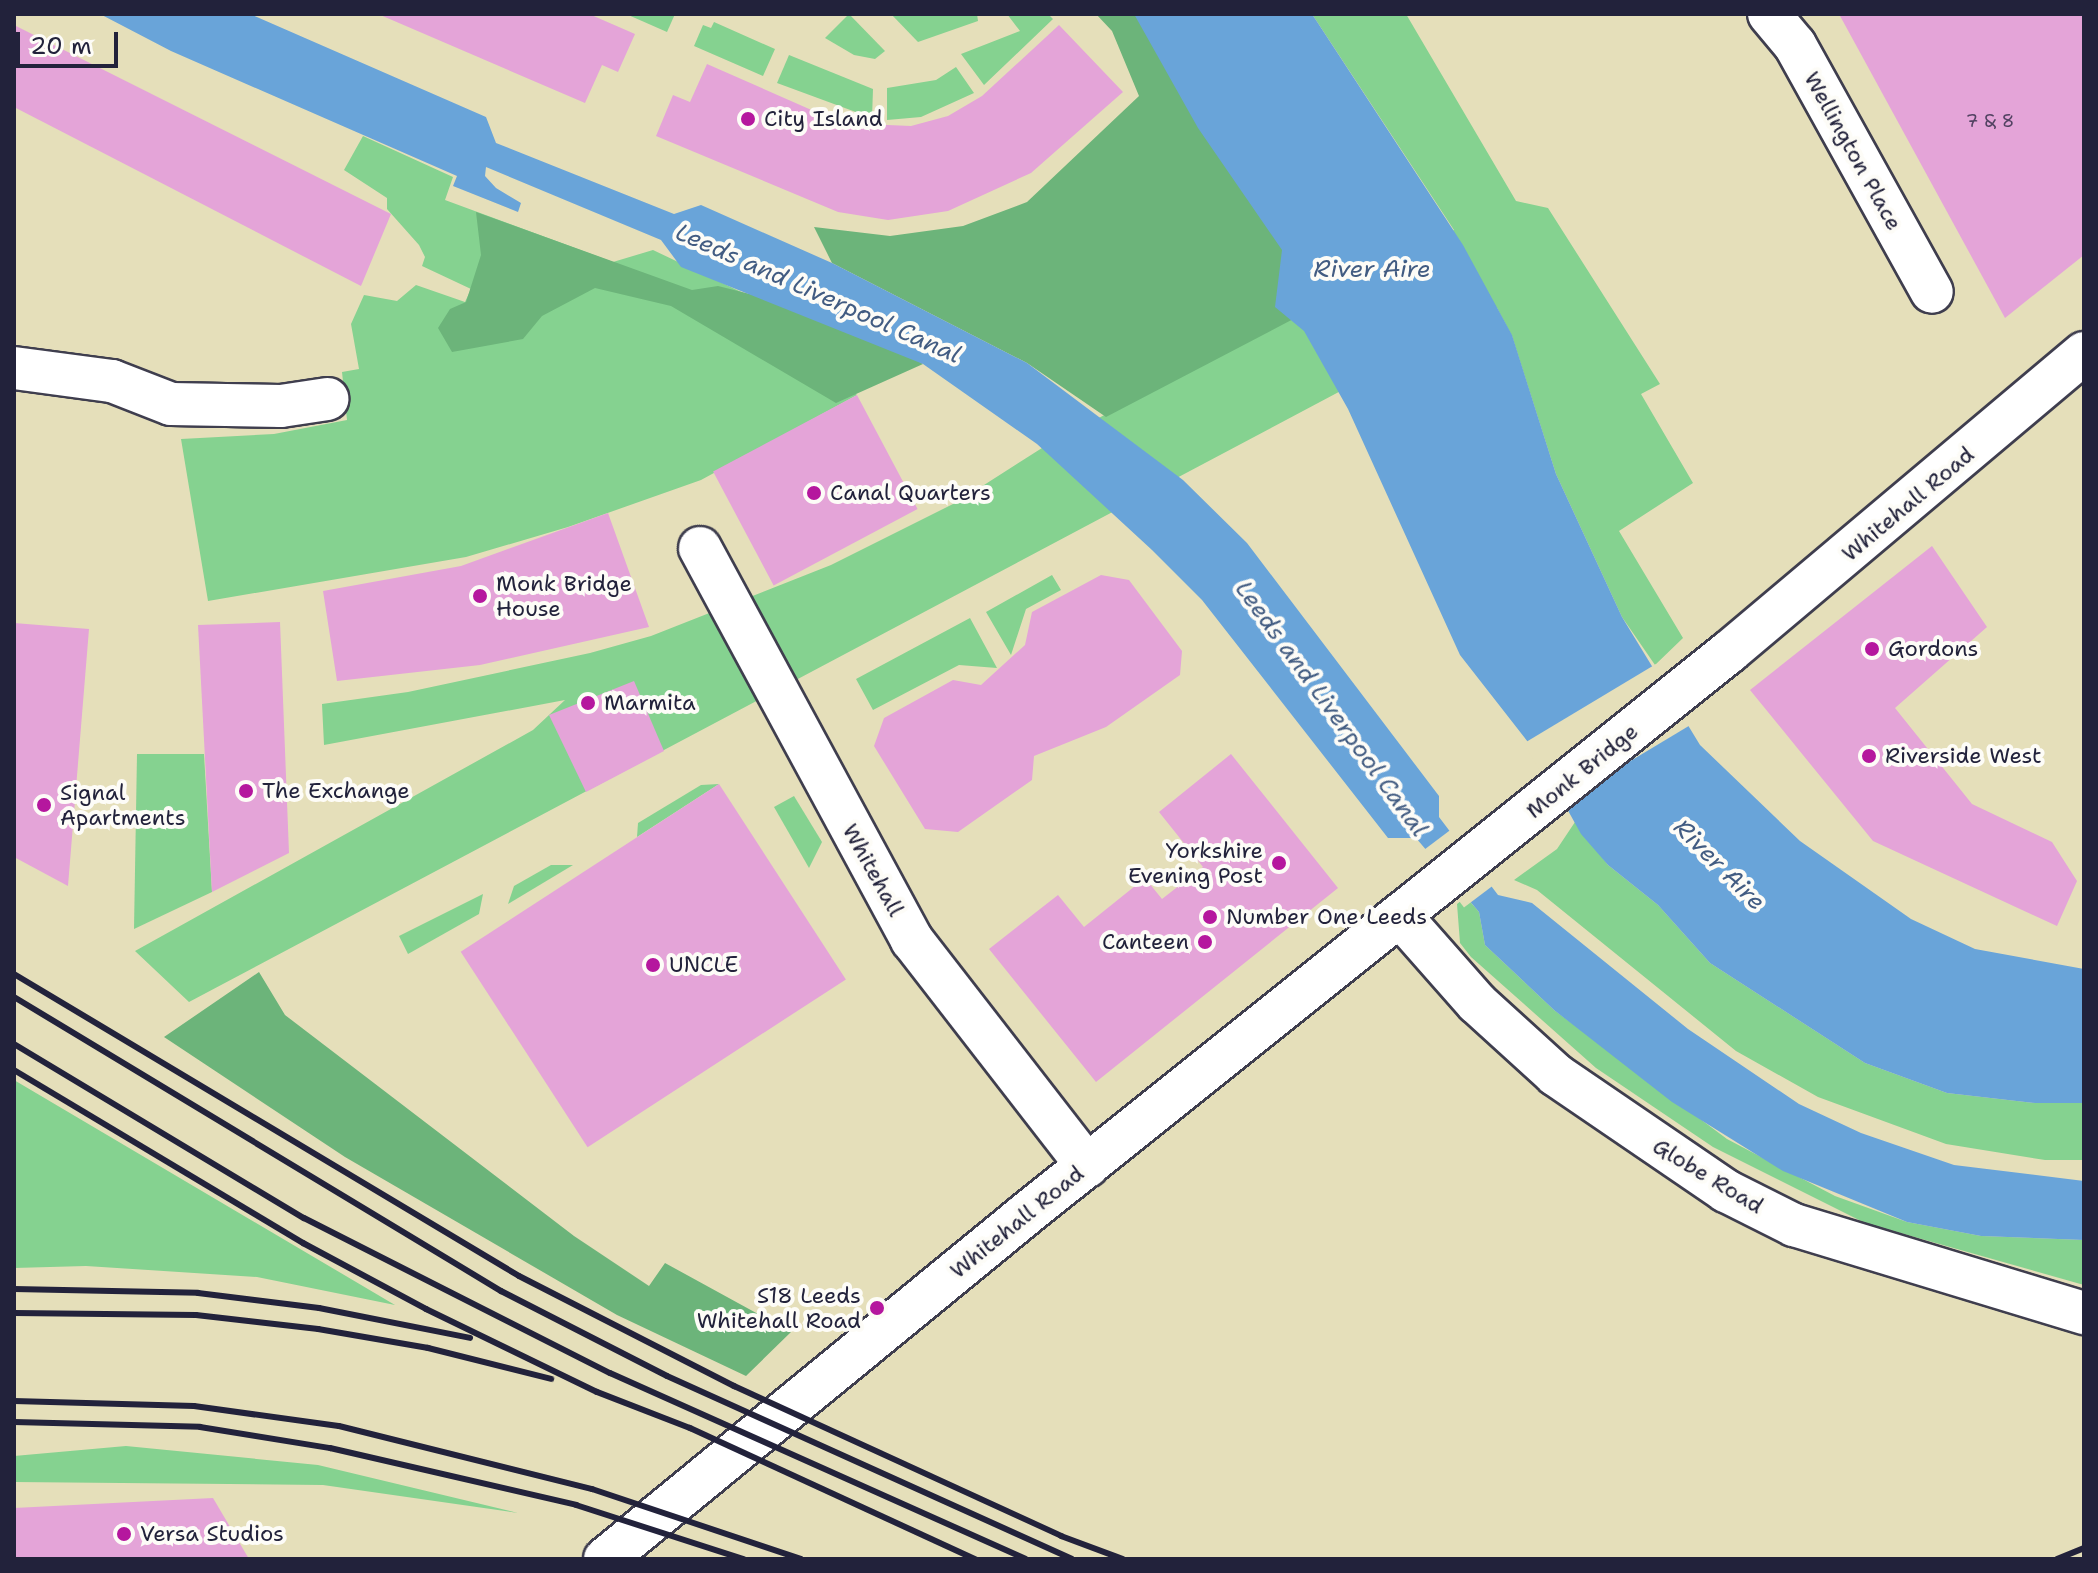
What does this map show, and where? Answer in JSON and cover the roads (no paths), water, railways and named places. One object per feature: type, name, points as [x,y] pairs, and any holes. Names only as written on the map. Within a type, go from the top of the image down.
[{"type":"street","name":"Wellington Place","points":[[1769,14],[1795,45],[1932,292]]},
{"type":"street","name":"Whitehall Road","points":[[1729,652],[2084,353]]},
{"type":"street","points":[[14,368],[112,381],[171,404],[281,406],[327,399]]},
{"type":"street","name":"Whitehall","points":[[700,548],[912,940],[1087,1166]]},
{"type":"street","name":"Monk Bridge","points":[[1434,890],[1729,652]]},
{"type":"street","name":"Whitehall Road","points":[[605,1559],[1087,1166],[1434,890]]},
{"type":"street","name":"Globe Road","points":[[1402,918],[1477,1003],[1556,1075],[1726,1191],[1821,1234],[2084,1313]]},
{"type":"water","name":"Leeds and Liverpool Canal","points":[[100,14],[250,14],[486,117],[496,143],[674,214],[701,205],[832,263],[1027,363],[1183,480],[1247,543],[1439,796],[1439,817],[1498,895],[1532,903],[1688,1029],[1799,1104],[1861,1133],[1954,1165],[2084,1181],[2084,1240],[1981,1236],[1907,1222],[1783,1171],[1672,1102],[1554,1010],[1485,945],[1479,912],[1416,838],[1388,838],[1202,600],[1152,550],[1037,444],[923,364],[681,267],[661,240],[486,167],[485,176],[496,188],[521,203],[518,212],[453,186],[457,176],[171,51]]},
{"type":"water","name":"River Aire","points":[[1134,14],[1312,14],[1463,245],[1512,335],[1556,474],[1622,617],[1700,745],[1800,841],[1911,919],[1975,949],[2084,969],[2084,1103],[2035,1103],[1947,1093],[1865,1063],[1710,963],[1658,905],[1608,865],[1581,834],[1535,751],[1460,655],[1348,409],[1304,331],[1275,307],[1282,250],[1198,128]]},
{"type":"railway","points":[[14,974],[519,1276],[734,1386],[1061,1536],[1123,1559]]},
{"type":"railway","points":[[14,997],[501,1291],[667,1376],[1072,1559]]},
{"type":"railway","points":[[14,1044],[304,1218],[610,1373],[1025,1559]]},
{"type":"railway","points":[[14,1070],[303,1243],[426,1309],[597,1392],[690,1428],[975,1559]]},
{"type":"railway","points":[[14,1289],[198,1293],[319,1308],[470,1338]]},
{"type":"railway","points":[[14,1313],[196,1315],[318,1329],[428,1348],[551,1379]]},
{"type":"railway","points":[[14,1401],[194,1406],[339,1426],[592,1489],[801,1559]]},
{"type":"railway","points":[[14,1422],[200,1427],[330,1448],[576,1505],[743,1559]]},
{"type":"railway","points":[[2057,1559],[2084,1548]]},
{"type":"place","name":"City Island","points":[[748,119]]},
{"type":"place","name":"Canal Quarters","points":[[814,493]]},
{"type":"place","name":"Monk Bridge House","points":[[480,596]]},
{"type":"place","name":"Gordons","points":[[1872,649]]},
{"type":"place","name":"Marmita","points":[[588,703]]},
{"type":"place","name":"Riverside West","points":[[1869,756]]},
{"type":"place","name":"The Exchange","points":[[246,791]]},
{"type":"place","name":"Signal Apartments","points":[[44,805]]},
{"type":"place","name":"Yorkshire Evening Post","points":[[1279,863]]},
{"type":"place","name":"Number One Leeds","points":[[1210,917]]},
{"type":"place","name":"Canteen","points":[[1205,942]]},
{"type":"place","name":"UNCLE","points":[[653,965]]},
{"type":"place","name":"S18 Leeds Whitehall Road","points":[[877,1308]]},
{"type":"place","name":"Versa Studios","points":[[124,1534]]}]
